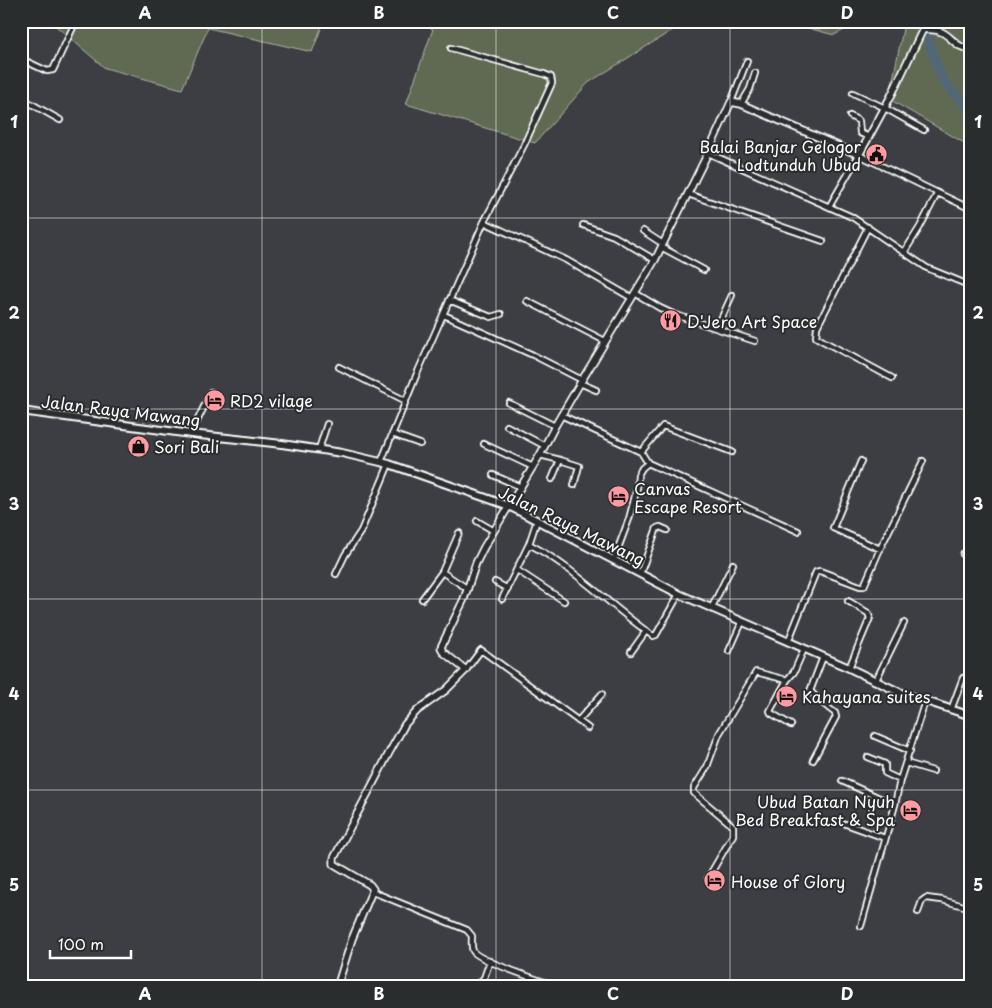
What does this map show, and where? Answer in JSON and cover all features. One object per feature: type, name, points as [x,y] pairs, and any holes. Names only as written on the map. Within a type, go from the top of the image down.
[{"type":"main road","name":"Jalan Raya Mawang","points":[[21,411],[319,449],[389,464],[509,506],[711,609],[850,668],[899,692],[971,716]]},
{"type":"street","points":[[21,59],[47,71],[53,70],[76,21]]},
{"type":"street","points":[[829,207],[885,108],[923,29],[938,31],[947,35],[958,46],[966,49],[971,48]]},
{"type":"street","points":[[381,462],[484,222],[524,145],[552,81],[551,77],[544,74],[451,48]]},
{"type":"street","points":[[466,670],[443,652],[441,647],[468,589],[476,563],[546,446],[555,426],[581,381],[655,260],[708,153],[747,61]]},
{"type":"street","points":[[741,104],[750,89],[755,74]]},
{"type":"street","points":[[853,93],[924,130]]},
{"type":"street","points":[[21,98],[60,120]]},
{"type":"street","points":[[731,102],[741,104],[859,155],[971,209]]},
{"type":"street","points":[[850,116],[858,121],[860,133],[869,137]]},
{"type":"street","points":[[708,153],[852,216],[927,268],[971,286]]},
{"type":"street","points":[[688,194],[823,241]]},
{"type":"street","points":[[905,251],[937,194]]},
{"type":"street","points":[[484,222],[566,260],[673,314],[755,341]]},
{"type":"street","points":[[583,225],[614,236],[655,260]]},
{"type":"street","points":[[868,227],[815,334],[823,342],[892,378]]},
{"type":"street","points":[[643,231],[662,245],[704,270]]},
{"type":"street","points":[[718,328],[732,295]]},
{"type":"street","points":[[449,300],[491,317],[501,314]]},
{"type":"street","points":[[527,301],[605,341]]},
{"type":"street","points":[[444,314],[533,355],[596,390]]},
{"type":"street","points":[[339,366],[406,401]]},
{"type":"street","points":[[191,434],[211,392]]},
{"type":"street","points":[[509,403],[555,426]]},
{"type":"street","points":[[561,415],[641,452],[648,463],[798,531]]},
{"type":"street","points":[[319,449],[327,424]]},
{"type":"street","points":[[507,426],[546,446]]},
{"type":"street","points":[[641,452],[662,426],[732,452]]},
{"type":"street","points":[[392,434],[420,444]]},
{"type":"street","points":[[484,444],[533,467]]},
{"type":"street","points":[[540,455],[579,466],[574,485]]},
{"type":"street","points":[[552,479],[560,460]]},
{"type":"street","points":[[861,461],[833,528],[880,549]]},
{"type":"street","points":[[788,642],[816,572],[820,571],[864,586],[923,461]]},
{"type":"street","points":[[614,559],[629,519],[637,488],[638,475],[648,463]]},
{"type":"street","points":[[336,574],[345,555],[361,532],[389,464]]},
{"type":"street","points":[[493,475],[520,487]]},
{"type":"street","points":[[502,599],[529,544],[537,520]]},
{"type":"street","points":[[477,521],[494,531]]},
{"type":"street","points":[[640,574],[657,528],[660,527],[667,530]]},
{"type":"street","points":[[422,599],[442,572],[459,533]]},
{"type":"street","points":[[529,544],[547,553],[581,578],[653,636],[656,635],[679,594]]},
{"type":"street","points":[[963,554],[971,558]]},
{"type":"street","points":[[711,609],[732,564]]},
{"type":"street","points":[[517,570],[564,602]]},
{"type":"street","points":[[442,572],[468,589]]},
{"type":"street","points":[[495,582],[508,589]]},
{"type":"street","points":[[848,601],[868,613],[870,618],[850,668]]},
{"type":"street","points":[[729,651],[742,622]]},
{"type":"street","points":[[876,680],[904,623]]},
{"type":"street","points":[[631,652],[646,631]]},
{"type":"street","points":[[791,725],[771,713],[770,710],[786,680],[794,672],[804,649]]},
{"type":"street","points":[[560,987],[490,962],[473,952],[472,936],[467,930],[373,892],[370,885],[334,864],[334,858],[388,753],[406,724],[418,710],[446,690],[466,670],[481,650],[588,728]]},
{"type":"street","points":[[813,760],[836,717],[835,713],[810,691],[824,658]]},
{"type":"street","points":[[708,878],[734,829],[733,826],[694,793],[694,788],[707,767],[719,734],[756,672],[786,680]]},
{"type":"street","points":[[951,710],[963,678]]},
{"type":"street","points":[[578,721],[602,694]]},
{"type":"street","points":[[861,926],[900,780],[925,701]]},
{"type":"street","points":[[875,736],[910,751]]},
{"type":"street","points":[[868,757],[885,764],[886,774],[900,780]]},
{"type":"street","points":[[906,763],[933,771]]},
{"type":"street","points":[[842,781],[894,805]]},
{"type":"street","points":[[846,824],[885,838]]},
{"type":"street","points":[[337,987],[352,939],[373,892]]},
{"type":"street","points":[[918,912],[922,901],[926,898],[971,908]]},
{"type":"street","points":[[475,987],[484,978],[490,962]]},
{"type":"green space","points":[[50,21],[324,21],[312,52],[208,28],[182,89],[105,68]]},
{"type":"green space","points":[[412,21],[687,21],[588,83],[535,143],[406,104],[433,29]]},
{"type":"green space","points":[[782,21],[862,21],[834,35]]},
{"type":"green space","points":[[894,21],[971,21],[971,147],[889,99],[904,24]]},
{"type":"waterway","points":[[925,21],[931,49],[942,79],[967,108],[971,110]]},
{"type":"place","name":"Balai Banjar Gelogor Lodtunduh Ubud","points":[[877,155]]},
{"type":"place","name":"D'Jero Art Space","points":[[671,321]]},
{"type":"place","name":"RD2 vilage","points":[[214,400]]},
{"type":"place","name":"Sori Bali","points":[[138,446]]},
{"type":"place","name":"Canvas Escape Resort","points":[[618,497]]},
{"type":"place","name":"Kahayana suites","points":[[786,696]]},
{"type":"place","name":"Ubud Batan Nyuh Bed Breakfast & Spa","points":[[911,810]]},
{"type":"place","name":"House of Glory","points":[[715,881]]}]
